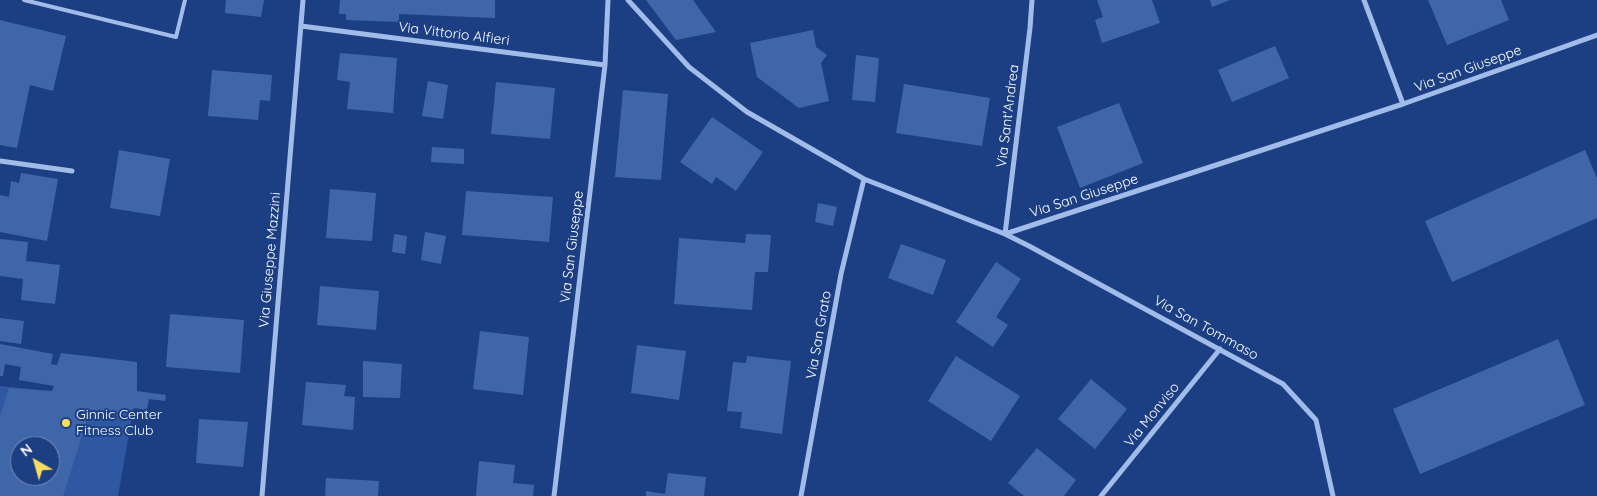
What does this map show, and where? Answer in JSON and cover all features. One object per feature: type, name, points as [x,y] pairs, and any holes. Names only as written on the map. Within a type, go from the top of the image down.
[{"type":"street","name":"Via Giuseppe Mazzini","points":[[262,496],[304,0]]},
{"type":"street","name":"Via San Giuseppe","points":[[554,496],[605,65],[608,0]]},
{"type":"street","points":[[628,0],[689,67],[747,112],[864,179],[1005,234]]},
{"type":"street","name":"Via Sant'Andrea","points":[[1005,234],[1032,0]]},
{"type":"street","points":[[1364,0],[1403,104]]},
{"type":"street","name":"Via Vittorio Alfieri","points":[[301,26],[605,65]]},
{"type":"street","name":"Via San Giuseppe","points":[[1005,234],[1403,104],[1597,35]]},
{"type":"street","points":[[0,161],[72,171]]},
{"type":"street","name":"Via San Grato","points":[[801,496],[841,274],[864,179]]},
{"type":"street","name":"Via San Tommaso","points":[[1005,234],[1220,348],[1283,384],[1316,420],[1333,496]]},
{"type":"street","name":"Via Monviso","points":[[1101,496],[1220,348]]},
{"type":"lane","points":[[24,0],[176,37],[185,0]]},
{"type":"shaded area","name":"Ginnic Center Fitness Club","points":[[0,386],[135,400],[118,496],[0,496]]},
{"type":"building","points":[[226,0],[264,0],[261,17],[225,13]]},
{"type":"building","points":[[340,0],[495,0],[495,18],[399,14],[399,22],[346,20],[346,14],[339,14]]},
{"type":"building","points":[[646,0],[693,0],[716,32],[676,40]]},
{"type":"building","points":[[1097,0],[1152,0],[1160,23],[1102,43],[1095,20],[1103,17]]},
{"type":"building","points":[[1210,0],[1230,0],[1212,7]]},
{"type":"building","points":[[1428,0],[1501,0],[1509,20],[1447,45]]},
{"type":"building","points":[[0,20],[66,36],[53,91],[30,85],[17,148],[0,145]]},
{"type":"building","points":[[813,30],[816,47],[827,55],[821,63],[829,101],[799,108],[757,77],[750,43]]},
{"type":"building","points":[[1275,46],[1289,78],[1232,102],[1218,70]]},
{"type":"building","points":[[340,53],[397,58],[393,113],[347,109],[350,82],[337,80]]},
{"type":"building","points":[[856,55],[879,58],[875,102],[852,100]]},
{"type":"building","points":[[212,70],[272,75],[270,101],[260,100],[258,120],[208,116]]},
{"type":"building","points":[[428,81],[448,85],[443,119],[422,116]]},
{"type":"building","points":[[496,82],[555,88],[550,139],[491,134]]},
{"type":"building","points":[[904,84],[990,98],[982,146],[896,133]]},
{"type":"building","points":[[623,90],[668,94],[661,180],[615,177]]},
{"type":"building","points":[[1119,103],[1143,163],[1080,188],[1057,127]]},
{"type":"building","points":[[712,117],[763,152],[736,191],[716,177],[712,184],[680,162]]},
{"type":"building","points":[[432,147],[464,149],[464,164],[431,162]]},
{"type":"building","points":[[119,150],[170,159],[160,216],[110,208]]},
{"type":"building","points":[[1585,150],[1597,178],[1597,218],[1452,282],[1425,221]]},
{"type":"building","points":[[21,173],[58,179],[47,241],[0,232],[0,195],[9,197],[11,181],[19,183]]},
{"type":"building","points":[[330,189],[376,193],[372,241],[326,238]]},
{"type":"building","points":[[466,191],[553,197],[549,242],[462,235]]},
{"type":"building","points":[[818,203],[837,207],[833,226],[815,222]]},
{"type":"building","points":[[425,232],[446,236],[441,264],[421,260]]},
{"type":"building","points":[[394,234],[407,236],[405,254],[392,252]]},
{"type":"building","points":[[746,234],[771,235],[768,272],[755,272],[752,310],[674,304],[679,238],[745,243]]},
{"type":"building","points":[[0,239],[28,242],[26,261],[60,265],[55,304],[21,300],[23,279],[0,276]]},
{"type":"building","points":[[901,244],[946,260],[933,295],[888,278]]},
{"type":"building","points":[[996,262],[1021,279],[996,317],[1008,325],[993,347],[956,322]]},
{"type":"building","points":[[320,286],[379,291],[376,330],[317,325]]},
{"type":"building","points":[[170,314],[244,320],[240,373],[166,367]]},
{"type":"building","points":[[0,318],[24,321],[21,344],[0,341]]},
{"type":"building","points":[[480,331],[529,337],[523,395],[473,389]]},
{"type":"building","points":[[1558,339],[1585,405],[1420,474],[1393,409]]},
{"type":"building","points":[[0,344],[53,354],[51,364],[57,365],[61,353],[137,362],[137,391],[166,395],[165,401],[149,399],[147,410],[134,408],[131,414],[90,410],[63,496],[0,496],[0,416],[9,388],[52,391],[54,386],[19,380],[21,367],[5,364],[3,376],[0,376]]},
{"type":"building","points":[[637,345],[686,351],[679,400],[631,393]]},
{"type":"building","points":[[747,356],[791,361],[782,434],[740,428],[742,412],[727,411],[733,362],[746,363]]},
{"type":"building","points":[[956,356],[1020,396],[991,441],[928,401]]},
{"type":"building","points":[[363,361],[402,364],[400,398],[363,397]]},
{"type":"building","points":[[1091,379],[1127,409],[1095,449],[1058,419]]},
{"type":"building","points":[[306,382],[346,385],[344,396],[355,397],[353,430],[302,425]]},
{"type":"building","points":[[199,419],[248,422],[243,467],[196,463]]},
{"type":"building","points":[[1037,448],[1076,480],[1064,496],[1024,496],[1008,483]]},
{"type":"building","points":[[479,461],[515,465],[513,483],[534,485],[533,496],[476,496]]},
{"type":"building","points":[[668,473],[706,477],[704,496],[646,496],[646,491],[665,494]]},
{"type":"building","points":[[326,478],[379,481],[378,496],[325,496]]},
{"type":"place","name":"Ginnic Center Fitness Club","points":[[66,423]]}]
